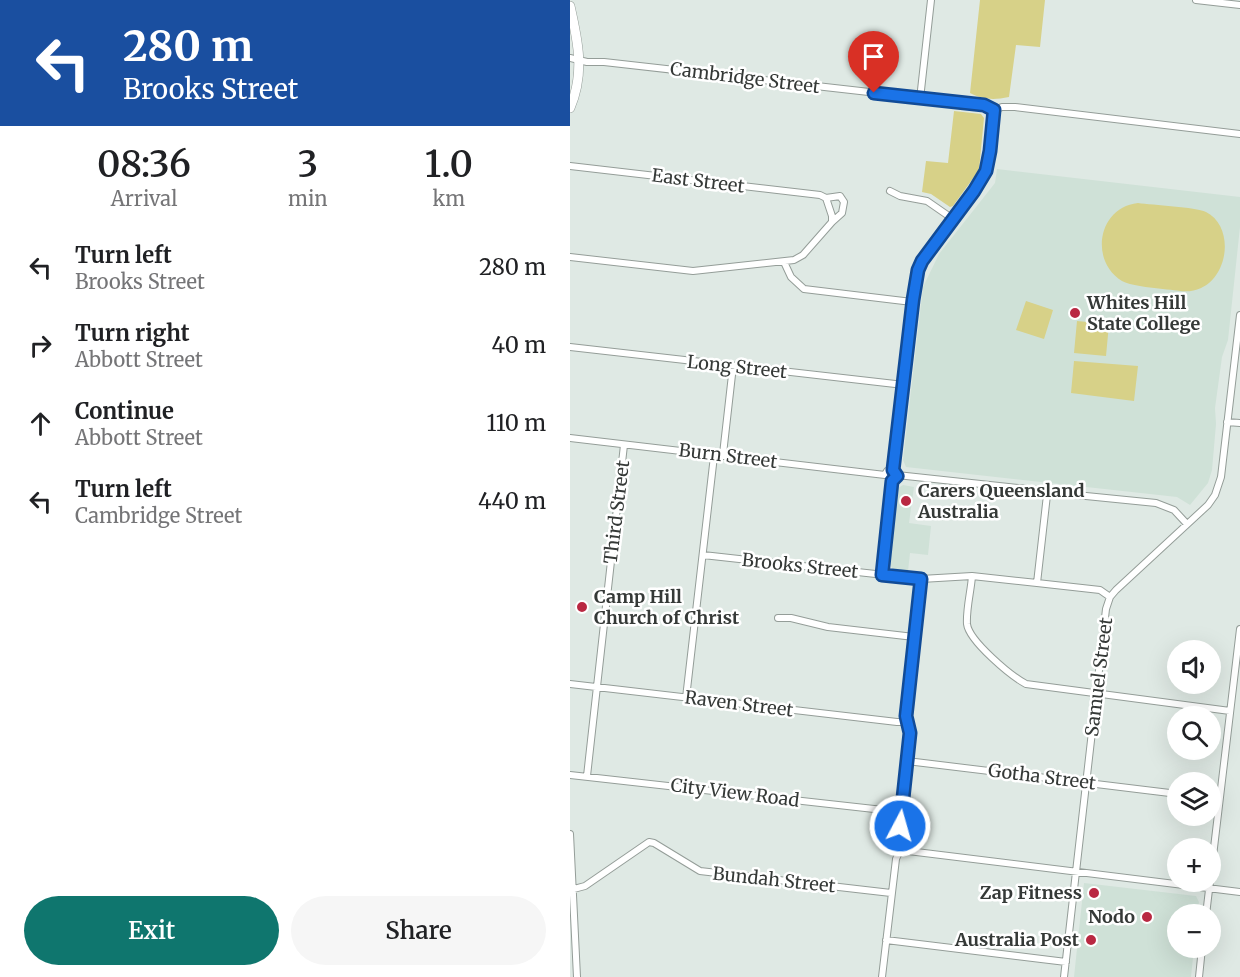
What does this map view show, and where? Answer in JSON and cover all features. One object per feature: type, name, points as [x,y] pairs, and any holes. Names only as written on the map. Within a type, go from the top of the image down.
[{"type":"highway","points":[[570,6],[578,86],[570,108]]},
{"type":"street","points":[[920,99],[931,0]]},
{"type":"street","points":[[1196,0],[1240,5]]},
{"type":"street","name":"Cambridge Street","points":[[575,59],[984,105],[994,110],[1002,107],[1015,107],[1240,135]]},
{"type":"street","points":[[882,575],[912,302],[922,261],[980,183],[986,171],[994,110]]},
{"type":"street","name":"East Street","points":[[570,166],[820,195],[826,198]]},
{"type":"street","points":[[890,191],[900,196],[927,201],[953,219]]},
{"type":"street","points":[[570,257],[693,271],[794,260],[803,255],[842,213],[844,202],[840,196],[826,198],[832,222]]},
{"type":"street","points":[[784,261],[791,277],[804,290],[912,302]]},
{"type":"street","name":"Samuel Street","points":[[1064,977],[1106,609],[1110,597],[1208,505],[1218,488],[1240,315]]},
{"type":"street","name":"Long Street","points":[[570,347],[904,385]]},
{"type":"street","points":[[723,454],[733,366]]},
{"type":"street","points":[[1227,422],[1240,423]]},
{"type":"street","name":"Burn Street","points":[[570,438],[714,456],[723,454],[885,475],[887,480],[894,476]]},
{"type":"street","name":"Third Street","points":[[587,776],[624,445]]},
{"type":"street","points":[[686,698],[714,456]]},
{"type":"street","points":[[894,476],[1037,490],[1047,495],[1055,493],[1156,503],[1174,510],[1187,524]]},
{"type":"street","points":[[1037,583],[1047,495]]},
{"type":"street","name":"Brooks Street","points":[[703,555],[921,579],[972,576],[1100,590],[1110,597]]},
{"type":"street","points":[[972,576],[967,624],[971,636],[1016,678],[1026,684],[1230,711]]},
{"type":"street","points":[[882,977],[891,893],[896,859],[900,850],[898,839],[910,733],[907,707],[921,579]]},
{"type":"street","points":[[778,618],[791,618],[828,627],[914,637]]},
{"type":"street","points":[[1214,838],[1240,629]]},
{"type":"street","name":"Raven Street","points":[[570,684],[907,722]]},
{"type":"street","name":"Gotha Street","points":[[907,760],[1167,794]]},
{"type":"street","name":"City View Road","points":[[570,775],[901,812]]},
{"type":"street","points":[[570,834],[577,977]]},
{"type":"street","name":"Bundah Street","points":[[572,890],[585,886],[649,842],[700,871],[891,893]]},
{"type":"street","points":[[900,850],[1167,884]]},
{"type":"street","points":[[1221,890],[1240,892]]},
{"type":"street","points":[[886,940],[1066,962]]},
{"type":"street","points":[[1199,977],[1201,958]]},
{"type":"shaded area","points":[[980,0],[1045,0],[1040,47],[1016,45],[1009,97],[989,99],[970,93]]},
{"type":"shaded area","points":[[954,111],[981,114],[984,118],[979,170],[950,207],[931,194],[922,192],[926,161],[948,163]]},
{"type":"shaded area","name":"Whites Hill State College","points":[[997,169],[1240,197],[1240,227],[1228,340],[1222,357],[1215,408],[1212,470],[1208,483],[1190,505],[1177,497],[906,467],[903,460],[923,287],[939,254],[995,183]]},
{"type":"shaded area","points":[[1138,203],[1201,210],[1217,221],[1223,232],[1225,246],[1223,260],[1217,273],[1208,284],[1196,290],[1159,289],[1127,283],[1112,272],[1105,261],[1102,249],[1107,224],[1114,214],[1124,207]]},
{"type":"shaded area","points":[[1026,301],[1053,310],[1044,339],[1016,330]]},
{"type":"shaded area","points":[[1077,321],[1109,324],[1106,356],[1074,353]]},
{"type":"shaded area","points":[[1074,361],[1138,366],[1134,401],[1071,393]]},
{"type":"shaded area","points":[[903,485],[914,487],[909,523],[931,526],[928,555],[910,553],[908,571],[893,569],[890,565],[898,488]]},
{"type":"shaded area","points":[[1084,883],[1196,896],[1199,904],[1167,904],[1167,958],[1193,958],[1191,977],[1074,977]]},
{"type":"place","name":"Whites Hill State College","points":[[1075,313]]},
{"type":"place","name":"Carers Queensland Australia","points":[[906,501]]},
{"type":"place","name":"Camp Hill Church of Christ","points":[[582,607]]},
{"type":"place","name":"Zap Fitness","points":[[1094,893]]},
{"type":"place","name":"Nodo","points":[[1147,917]]},
{"type":"place","name":"Australia Post","points":[[1091,940]]},
{"type":"route","points":[[874,93],[984,105],[994,110],[986,171],[980,183],[922,261],[918,270],[913,300],[893,470],[897,476],[892,481],[882,575],[921,579],[906,716],[910,733],[900,826]]}]
